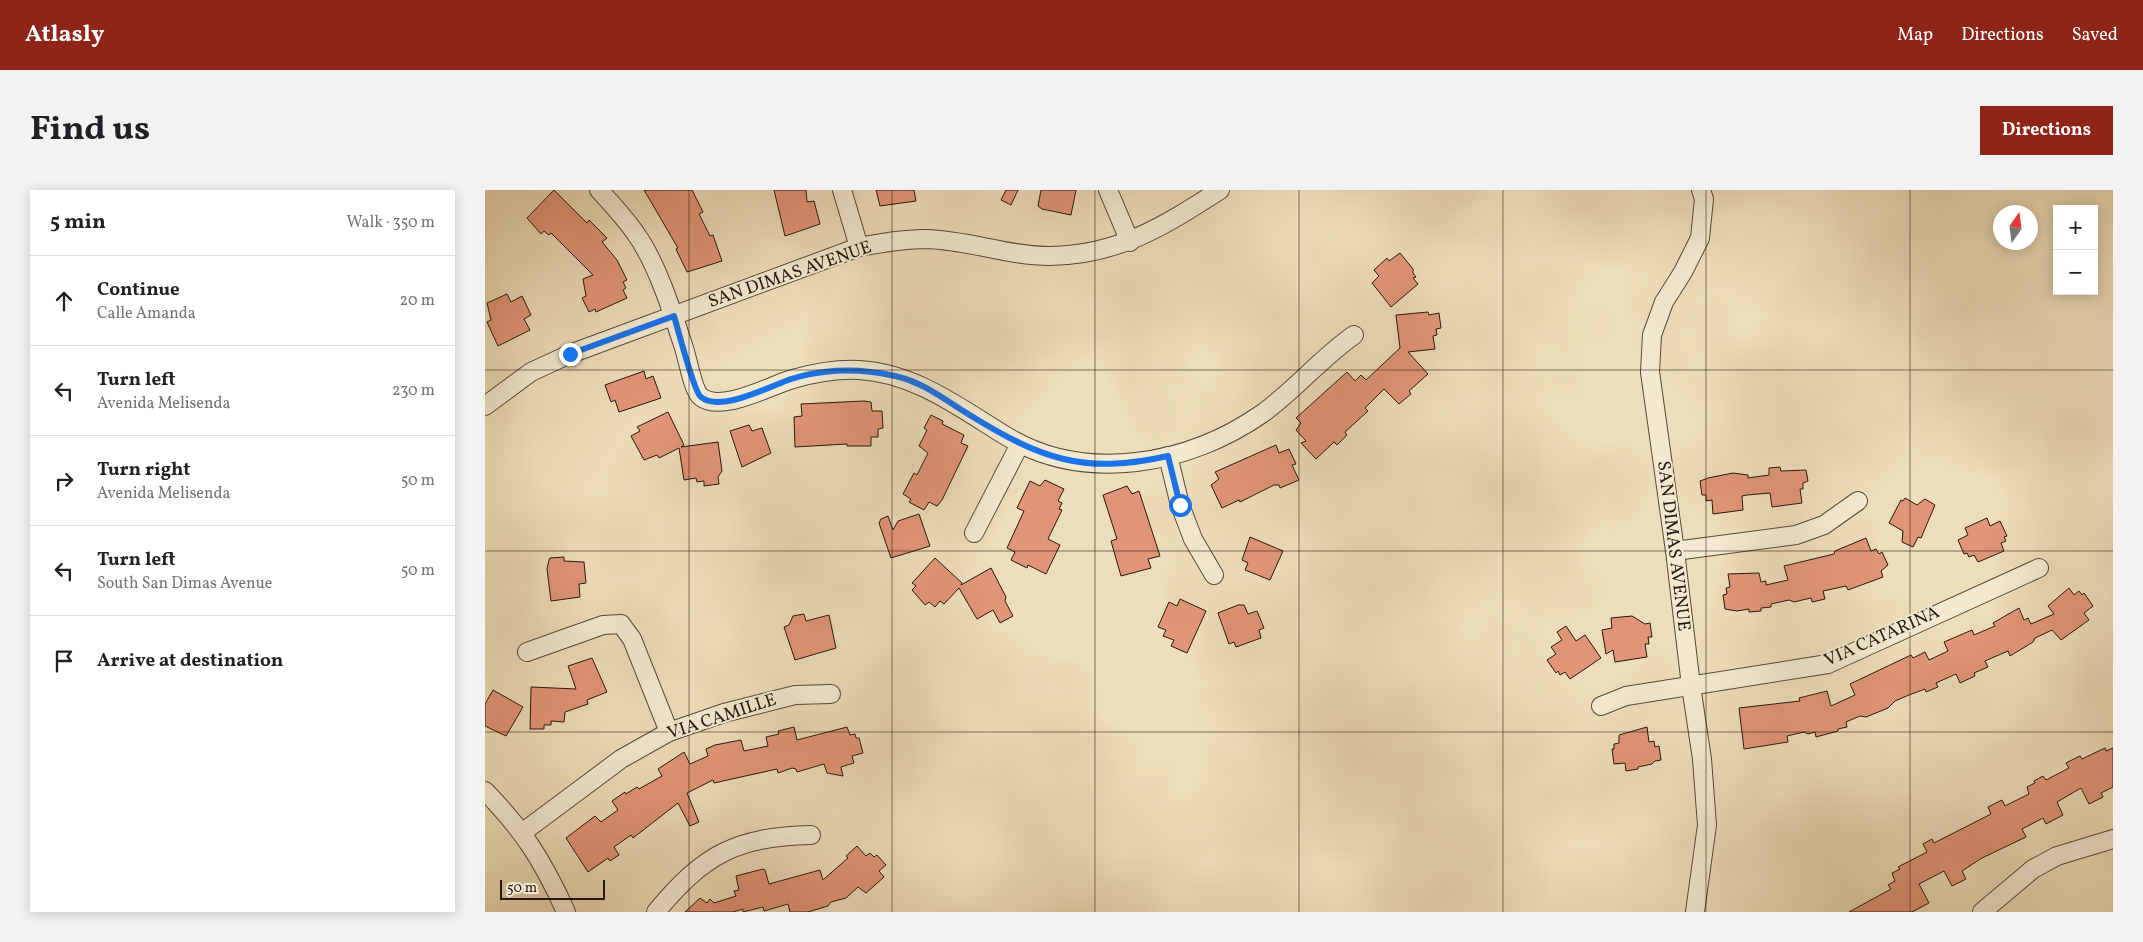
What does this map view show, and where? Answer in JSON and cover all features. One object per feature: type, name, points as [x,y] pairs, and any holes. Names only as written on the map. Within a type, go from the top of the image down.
[{"type":"street","points":[[599,190],[637,235],[674,316],[692,373],[695,389],[701,398],[714,402],[748,395],[791,379],[816,374],[859,370],[897,376],[931,390],[1020,444],[1053,458],[1080,463],[1139,462],[1168,456],[1205,444],[1265,412],[1329,353],[1354,335]]},
{"type":"street","points":[[842,190],[859,247]]},
{"type":"street","points":[[1108,190],[1131,242]]},
{"type":"street","name":"SAN DIMAS AVENUE","points":[[485,406],[531,372],[570,354],[859,247],[894,241],[927,239],[1011,253],[1050,256],[1085,253],[1131,242],[1163,226],[1220,190]]},
{"type":"street","name":"SAN DIMAS AVENUE","points":[[1695,912],[1707,824],[1702,759],[1650,372],[1652,335],[1664,302],[1700,238],[1704,199],[1701,190]]},
{"type":"street","points":[[974,534],[1020,444]]},
{"type":"street","points":[[1168,456],[1180,505],[1193,539],[1213,574]]},
{"type":"street","points":[[1675,551],[1796,535],[1824,525],[1857,501]]},
{"type":"street","name":"VIA CATARINA","points":[[1601,706],[1626,696],[1828,664],[2039,568]]},
{"type":"street","points":[[527,652],[603,625],[621,624],[633,639],[669,732]]},
{"type":"street","name":"VIA CAMILLE","points":[[523,832],[621,759],[669,732],[723,713],[795,695],[831,694]]},
{"type":"street","points":[[485,791],[523,832],[546,868],[566,912]]},
{"type":"street","points":[[657,912],[679,884],[701,864],[725,852],[759,840],[811,836]]},
{"type":"street","points":[[1982,912],[2033,869],[2057,856],[2113,838]]},
{"type":"building","points":[[554,190],[587,223],[589,220],[607,238],[602,242],[617,260],[627,280],[623,282],[626,288],[623,290],[627,298],[596,312],[595,309],[589,312],[582,298],[586,296],[583,279],[593,275],[551,233],[549,235],[544,231],[541,234],[527,218]]},
{"type":"building","points":[[644,190],[692,190],[703,212],[699,214],[710,236],[713,235],[722,261],[687,272],[676,249],[678,248]]},
{"type":"building","points":[[774,190],[806,190],[807,202],[814,201],[820,224],[785,236]]},
{"type":"building","points":[[876,190],[914,190],[916,201],[880,206]]},
{"type":"building","points":[[1006,190],[1018,190],[1011,205],[1001,200]]},
{"type":"building","points":[[1041,190],[1076,190],[1071,215],[1042,209],[1038,206]]},
{"type":"building","points":[[1400,253],[1413,269],[1416,277],[1413,278],[1418,284],[1391,307],[1372,283],[1379,276],[1374,270],[1387,258],[1389,261]]},
{"type":"building","points":[[507,294],[511,302],[522,296],[531,315],[524,319],[530,330],[498,346],[487,322],[491,320],[487,303]]},
{"type":"building","points":[[1428,312],[1429,315],[1439,313],[1441,328],[1436,329],[1437,335],[1433,336],[1435,349],[1408,352],[1428,374],[1409,391],[1411,394],[1399,404],[1384,389],[1365,408],[1368,411],[1345,432],[1347,435],[1337,445],[1334,442],[1316,459],[1301,443],[1306,441],[1296,430],[1301,423],[1296,418],[1347,372],[1355,381],[1361,375],[1366,380],[1400,348],[1396,315]]},
{"type":"building","points":[[644,371],[646,379],[653,376],[661,398],[619,412],[615,400],[611,402],[605,385]]},
{"type":"building","points":[[871,402],[872,411],[882,411],[883,428],[878,429],[878,437],[871,437],[871,446],[847,446],[847,444],[795,447],[794,417],[802,416],[801,404]]},
{"type":"building","points":[[668,412],[684,445],[681,447],[718,442],[722,471],[718,477],[719,484],[704,486],[704,481],[697,482],[696,478],[684,480],[679,448],[659,458],[657,455],[644,460],[631,436],[640,431],[637,427]]},
{"type":"building","points":[[931,415],[943,421],[942,424],[964,435],[961,443],[968,446],[942,500],[937,506],[929,502],[924,510],[909,502],[911,499],[903,494],[914,473],[917,475],[928,453],[919,446],[927,430],[924,428]]},
{"type":"building","points":[[749,425],[752,431],[762,428],[771,453],[742,467],[730,431]]},
{"type":"building","points":[[1276,445],[1279,453],[1289,449],[1296,464],[1292,465],[1299,480],[1280,488],[1279,485],[1274,485],[1240,502],[1239,500],[1222,508],[1211,485],[1219,479],[1215,472]]},
{"type":"building","points":[[1780,467],[1781,471],[1806,470],[1808,481],[1803,483],[1803,489],[1800,489],[1802,503],[1772,507],[1770,493],[1747,495],[1742,496],[1743,510],[1713,514],[1712,500],[1706,501],[1706,495],[1702,495],[1700,481],[1708,478],[1733,473],[1748,475],[1748,478],[1769,475],[1769,468]]},
{"type":"building","points":[[1045,480],[1064,489],[1058,501],[1062,503],[1059,509],[1062,510],[1048,539],[1060,545],[1046,574],[1028,565],[1027,568],[1011,560],[1015,552],[1007,548],[1024,511],[1017,508],[1030,481],[1040,486]]},
{"type":"building","points":[[1127,486],[1132,494],[1139,491],[1160,556],[1148,559],[1151,568],[1121,576],[1111,541],[1117,539],[1103,495]]},
{"type":"building","points":[[1905,498],[1917,505],[1925,499],[1935,505],[1921,538],[1918,537],[1913,547],[1902,542],[1903,531],[1889,523],[1901,500],[1903,501]]},
{"type":"building","points":[[919,514],[930,546],[891,558],[879,523],[881,519],[888,516],[893,530],[898,521]]},
{"type":"building","points":[[1987,518],[1990,526],[2000,521],[2007,536],[2004,537],[2006,541],[2001,543],[2004,551],[1978,562],[1974,555],[1969,557],[1967,553],[1964,554],[1958,540],[1968,535],[1965,528]]},
{"type":"building","points":[[1250,537],[1283,551],[1270,580],[1245,570],[1248,563],[1242,560]]},
{"type":"building","points":[[1866,538],[1871,551],[1876,549],[1879,554],[1882,552],[1888,565],[1881,571],[1883,577],[1848,590],[1846,586],[1823,591],[1825,599],[1812,602],[1811,598],[1794,602],[1789,600],[1771,604],[1771,607],[1761,608],[1761,611],[1749,612],[1749,609],[1737,611],[1725,609],[1723,595],[1727,594],[1726,588],[1730,587],[1728,574],[1759,573],[1761,582],[1766,581],[1766,585],[1788,580],[1784,566],[1834,554],[1835,551]]},
{"type":"building","points":[[564,557],[564,561],[584,562],[586,583],[579,584],[580,597],[551,601],[547,569],[549,560],[550,558]]},
{"type":"building","points":[[935,558],[962,583],[961,585],[991,568],[1006,597],[1005,601],[1013,616],[1000,623],[993,610],[977,619],[959,588],[944,604],[940,601],[935,607],[929,602],[925,605],[912,590],[916,586],[912,583]]},
{"type":"building","points":[[2069,588],[2074,595],[2079,591],[2082,595],[2084,593],[2093,606],[2084,613],[2089,620],[2061,640],[2052,630],[2035,638],[2033,642],[2010,656],[2008,651],[1985,661],[1988,667],[1974,673],[1975,676],[1960,683],[1956,674],[1936,683],[1938,687],[1926,692],[1925,689],[1909,695],[1895,701],[1888,708],[1866,717],[1860,716],[1846,722],[1847,727],[1838,729],[1838,731],[1816,737],[1815,732],[1808,734],[1804,732],[1787,736],[1788,742],[1744,749],[1739,708],[1800,701],[1799,698],[1827,691],[1831,706],[1855,695],[1850,684],[1911,655],[1913,658],[1925,652],[1929,660],[1948,651],[1944,642],[1972,630],[1974,635],[1995,626],[1993,623],[2019,608],[2024,620],[2028,618],[2031,624],[2054,614],[2048,606]]},
{"type":"building","points":[[1180,599],[1206,611],[1187,653],[1171,646],[1174,640],[1163,636],[1166,630],[1158,627],[1169,602],[1177,606]]},
{"type":"building","points":[[1238,605],[1244,605],[1248,614],[1257,611],[1264,628],[1259,630],[1261,638],[1236,647],[1234,642],[1229,644],[1218,613]]},
{"type":"building","points":[[804,614],[806,621],[829,615],[836,648],[795,660],[784,627],[789,625],[793,616]]},
{"type":"building","points":[[1632,616],[1645,624],[1650,623],[1652,637],[1648,637],[1649,644],[1645,644],[1647,657],[1615,662],[1613,650],[1606,654],[1602,630],[1612,628],[1611,618]]},
{"type":"building","points":[[1566,626],[1576,641],[1585,635],[1601,658],[1570,679],[1565,672],[1560,675],[1558,671],[1556,673],[1547,660],[1556,654],[1551,647],[1562,640],[1557,632]]},
{"type":"building","points":[[592,658],[607,692],[587,700],[588,704],[565,712],[564,722],[551,721],[551,725],[544,725],[544,729],[530,729],[531,687],[576,689],[568,666]]},
{"type":"building","points":[[493,690],[523,707],[506,736],[485,726],[485,704]]},
{"type":"building","points":[[794,727],[797,740],[847,727],[850,735],[855,734],[856,738],[859,738],[863,753],[852,756],[854,763],[841,767],[843,776],[827,773],[824,764],[797,772],[796,769],[792,768],[778,773],[777,769],[714,783],[713,780],[687,793],[699,822],[690,826],[678,803],[633,838],[631,835],[614,847],[619,855],[610,861],[608,858],[588,872],[566,838],[595,816],[601,822],[618,810],[612,801],[625,792],[626,794],[637,787],[639,789],[662,776],[658,769],[684,752],[690,764],[708,756],[706,749],[715,745],[741,740],[744,751],[768,746],[766,737],[779,734],[778,731]]},
{"type":"building","points":[[1647,727],[1649,742],[1654,741],[1655,747],[1659,746],[1661,760],[1638,767],[1638,769],[1626,771],[1625,763],[1614,764],[1612,749],[1614,749],[1614,744],[1619,743],[1619,735]]},
{"type":"building","points":[[2105,748],[2106,751],[2113,748],[2113,787],[2101,793],[2103,797],[2089,804],[2081,788],[2057,802],[2063,815],[2046,824],[2043,818],[2022,829],[2026,837],[1982,858],[1962,871],[1966,879],[1952,886],[1944,871],[1919,884],[1929,903],[1912,912],[1849,912],[1891,889],[1888,885],[1895,881],[1892,873],[1900,869],[1898,867],[1927,852],[1923,844],[1932,839],[1934,843],[1991,814],[1988,807],[2002,800],[2005,806],[2029,794],[2027,787],[2035,783],[2034,781],[2043,776],[2046,780],[2069,768],[2066,763],[2080,756],[2082,759]]},
{"type":"building","points":[[857,846],[866,856],[870,853],[874,857],[877,855],[886,865],[879,871],[884,877],[866,893],[858,887],[846,898],[808,912],[790,912],[788,904],[764,911],[763,907],[743,912],[743,909],[733,912],[685,912],[700,898],[707,903],[710,899],[714,903],[736,896],[734,891],[739,890],[736,876],[763,869],[769,884],[820,870],[823,880],[848,858],[846,856]]},
{"type":"route","points":[[570,354],[674,316],[692,373],[695,389],[701,398],[714,402],[728,400],[748,395],[791,379],[824,372],[859,370],[897,376],[931,390],[969,415],[1020,444],[1053,458],[1080,463],[1109,463],[1139,462],[1168,456],[1180,505]]}]
